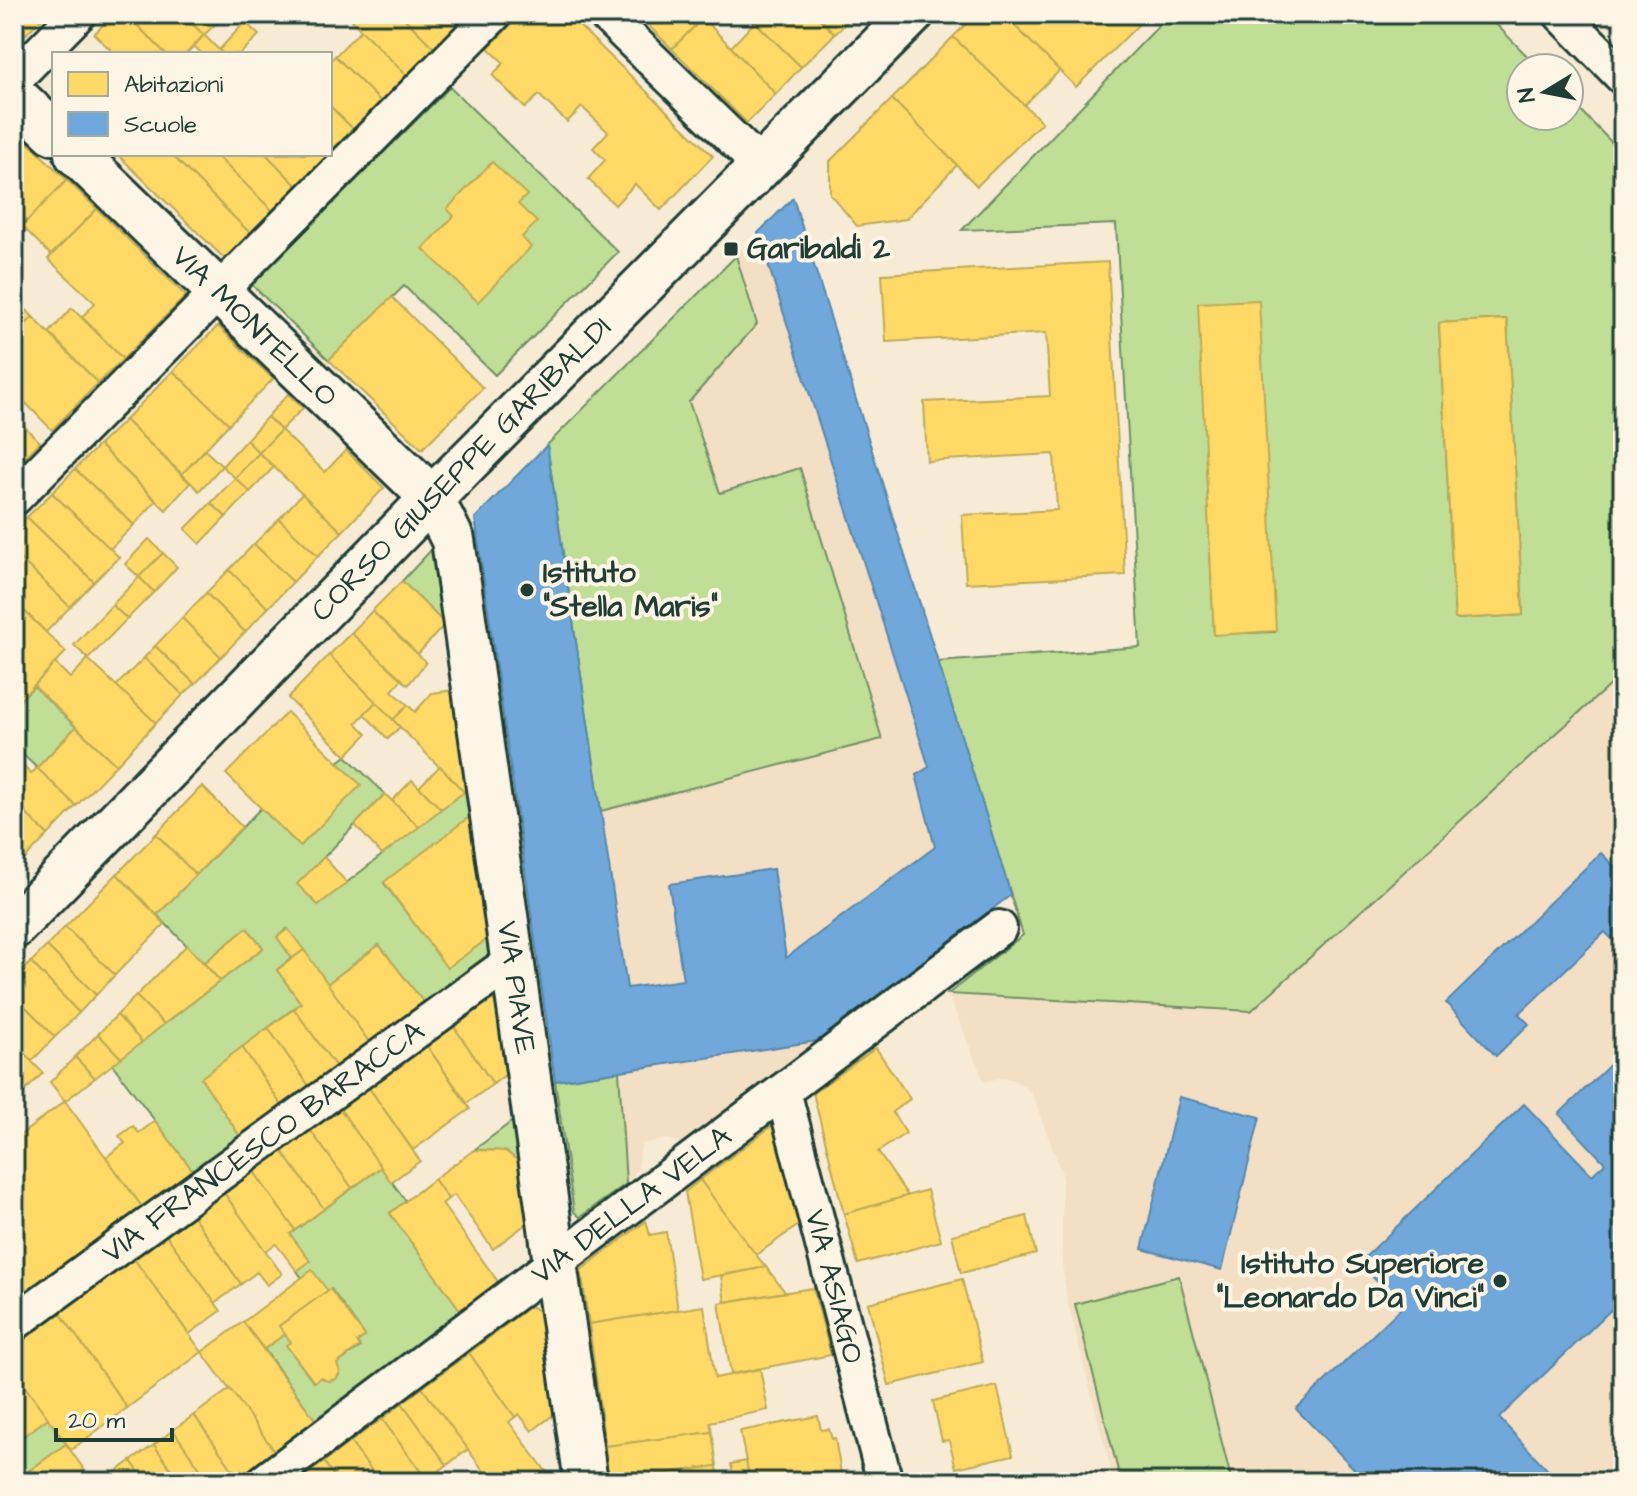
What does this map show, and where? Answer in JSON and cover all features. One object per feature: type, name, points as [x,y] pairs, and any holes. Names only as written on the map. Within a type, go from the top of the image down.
[{"type":"street","points":[[14,79],[78,14]]},
{"type":"street","points":[[14,498],[494,14]]},
{"type":"street","points":[[605,14],[761,166]]},
{"type":"street","name":"CORSO GIUSEPPE GARIBALDI","points":[[14,927],[432,498],[912,14]]},
{"type":"street","points":[[1561,14],[1623,77]]},
{"type":"street","points":[[14,95],[52,131]]},
{"type":"street","name":"VIA MONTELLO","points":[[78,156],[432,498]]},
{"type":"street","name":"VIA PIAVE","points":[[432,498],[441,512],[457,556],[586,1482]]},
{"type":"street","name":"VIA DELLA VELA","points":[[264,1482],[999,928]]},
{"type":"street","name":"VIA FRANCESCO BARACCA","points":[[14,1323],[497,972],[515,969]]},
{"type":"street","name":"VIA ASIAGO","points":[[783,1091],[885,1482]]},
{"type":"shaded area","points":[[793,198],[1011,895],[681,1143],[668,1139],[641,1144],[638,1168],[633,1177],[580,1217],[574,1210],[475,518]]},
{"type":"shaded area","points":[[1623,673],[1623,1482],[1114,1482],[1067,1300],[1062,1263],[1062,1174],[1032,1094],[1011,1079],[984,1082],[948,994],[1251,1011]]},
{"type":"green space","points":[[1170,14],[1486,14],[1523,52],[1505,52],[1505,132],[1585,132],[1585,115],[1623,154],[1623,673],[1251,1011],[948,994],[1023,935],[938,662],[1140,647],[1116,224],[962,230]],"holes":[[[1199,303],[1276,631],[1214,634]],[[1507,319],[1523,615],[1455,619],[1439,323]]]},
{"type":"green space","points":[[450,87],[618,252],[495,375],[404,286],[329,360],[251,284]]},
{"type":"green space","points":[[736,256],[757,324],[689,402],[720,493],[800,468],[882,739],[601,811],[547,445]]},
{"type":"green space","points":[[434,547],[445,624],[402,581]]},
{"type":"green space","points":[[34,686],[76,727],[37,768],[14,746],[14,706]]},
{"type":"green space","points":[[346,756],[385,794],[298,884],[318,905],[468,788],[472,815],[384,883],[447,967],[490,937],[492,953],[424,1003],[379,945],[327,984],[287,929],[277,937],[292,958],[277,970],[301,1003],[202,1078],[240,1136],[193,1171],[112,1064],[263,948],[247,928],[204,963],[157,915],[261,808],[300,846],[360,785],[338,762]]},
{"type":"green space","points":[[619,1071],[626,1184],[580,1217],[574,1212],[555,1081]]},
{"type":"green space","points":[[515,1119],[522,1164],[505,1151],[474,1150]]},
{"type":"green space","points":[[381,1167],[406,1201],[390,1213],[461,1311],[316,1421],[264,1349],[285,1334],[291,1342],[287,1346],[314,1382],[321,1377],[331,1380],[339,1375],[337,1364],[360,1347],[357,1342],[365,1336],[331,1289],[328,1291],[302,1278],[297,1271],[309,1261],[290,1234]]},
{"type":"green space","points":[[1179,1276],[1232,1482],[1121,1482],[1075,1304]]},
{"type":"green space","points":[[48,1418],[66,1444],[14,1482],[14,1443]]},
{"type":"building: Abitazioni","points":[[14,14],[37,14],[41,19],[14,46]]},
{"type":"building: Abitazioni","points":[[114,14],[126,14],[164,52],[113,52],[94,34]]},
{"type":"building: Abitazioni","points":[[126,14],[182,14],[204,35],[188,52],[164,52]]},
{"type":"building: Abitazioni","points":[[182,14],[226,14],[204,35]]},
{"type":"building: Abitazioni","points":[[359,14],[400,14],[435,49],[408,77],[352,21]]},
{"type":"building: Abitazioni","points":[[400,14],[450,14],[460,24],[435,49]]},
{"type":"building: Abitazioni","points":[[522,14],[567,14],[713,156],[661,210],[635,184],[615,205],[588,179],[605,160],[593,148],[608,132],[582,107],[567,122],[539,95],[525,108],[492,75],[504,63],[488,48]]},
{"type":"building: Abitazioni","points":[[637,14],[699,14],[703,18],[672,49]]},
{"type":"building: Abitazioni","points":[[763,14],[815,14],[835,34],[801,67],[755,22]]},
{"type":"building: Abitazioni","points":[[815,14],[855,14],[835,34]]},
{"type":"building: Abitazioni","points":[[976,14],[1003,14],[1060,70],[1024,105],[953,37]]},
{"type":"building: Abitazioni","points":[[1003,14],[1149,14],[1076,87]]},
{"type":"building: Abitazioni","points":[[703,18],[776,94],[747,123],[672,49]]},
{"type":"building: Abitazioni","points":[[245,22],[259,35],[242,52],[219,50]]},
{"type":"building: Abitazioni","points":[[755,22],[801,67],[776,94],[731,47]]},
{"type":"building: Abitazioni","points":[[361,30],[408,77],[382,103],[335,56]]},
{"type":"building: Abitazioni","points":[[204,35],[221,52],[200,52],[194,46]]},
{"type":"building: Abitazioni","points":[[953,37],[1042,122],[977,186],[892,99]]},
{"type":"building: Abitazioni","points":[[335,56],[382,103],[355,131],[332,108],[332,59]]},
{"type":"building: Abitazioni","points":[[892,99],[957,165],[906,219],[857,226],[830,194],[830,161]]},
{"type":"building: Abitazioni","points":[[332,108],[355,131],[332,155]]},
{"type":"building: Abitazioni","points":[[14,129],[67,180],[22,226],[14,218]]},
{"type":"building: Abitazioni","points":[[119,156],[173,156],[253,236],[227,261]]},
{"type":"building: Abitazioni","points":[[173,156],[217,156],[275,213],[253,236]]},
{"type":"building: Abitazioni","points":[[268,156],[299,188],[275,213],[219,158]]},
{"type":"building: Abitazioni","points":[[268,156],[326,156],[328,159],[299,188]]},
{"type":"building: Abitazioni","points":[[492,162],[527,195],[518,204],[537,222],[522,237],[531,247],[478,302],[423,249],[454,216],[447,209]]},
{"type":"building: Abitazioni","points":[[67,180],[97,209],[51,255],[22,226]]},
{"type":"building: Abitazioni","points":[[97,209],[186,296],[123,359],[82,317],[95,303],[48,259]]},
{"type":"building: Abitazioni","points":[[1108,262],[1125,575],[966,583],[962,515],[1057,510],[1054,454],[927,461],[924,402],[1050,396],[1046,333],[886,342],[882,274]]},
{"type":"building: Abitazioni","points":[[14,296],[33,317],[15,335],[14,334]]},
{"type":"building: Abitazioni","points":[[392,297],[483,388],[422,449],[329,360]]},
{"type":"building: Abitazioni","points":[[1259,300],[1276,631],[1214,635],[1198,303]]},
{"type":"building: Abitazioni","points":[[72,308],[123,359],[98,383],[49,333]]},
{"type":"building: Abitazioni","points":[[33,317],[98,383],[52,430],[14,391],[14,336]]},
{"type":"building: Abitazioni","points":[[1507,319],[1523,615],[1455,619],[1439,323]]},
{"type":"building: Abitazioni","points":[[218,326],[273,379],[229,424],[173,371]]},
{"type":"building: Abitazioni","points":[[173,371],[229,424],[182,474],[125,420]]},
{"type":"building: Abitazioni","points":[[288,394],[303,408],[281,430],[267,417]]},
{"type":"building: Abitazioni","points":[[14,416],[40,442],[14,468]]},
{"type":"building: Abitazioni","points":[[267,417],[281,430],[259,453],[246,440]]},
{"type":"building: Abitazioni","points":[[125,420],[190,483],[166,510],[99,445]]},
{"type":"building: Abitazioni","points":[[281,430],[325,472],[346,450],[384,488],[342,532],[259,453]]},
{"type":"building: Abitazioni","points":[[246,440],[259,453],[235,478],[222,466]]},
{"type":"building: Abitazioni","points":[[99,445],[156,501],[134,525],[75,469]]},
{"type":"building: Abitazioni","points":[[205,450],[222,466],[199,491],[182,474]]},
{"type":"building: Abitazioni","points":[[259,453],[274,467],[250,492],[235,478]]},
{"type":"building: Abitazioni","points":[[75,469],[134,525],[110,549],[52,493]]},
{"type":"building: Abitazioni","points":[[235,478],[250,492],[226,517],[211,503]]},
{"type":"building: Abitazioni","points":[[52,493],[119,557],[94,582],[27,517]]},
{"type":"building: Abitazioni","points":[[302,494],[342,532],[318,556],[279,519]]},
{"type":"building: Abitazioni","points":[[211,503],[226,517],[200,544],[185,529]]},
{"type":"building: Abitazioni","points":[[27,517],[94,582],[70,607],[14,553],[14,531]]},
{"type":"building: Abitazioni","points":[[279,519],[318,556],[293,582],[254,544]]},
{"type":"building: Abitazioni","points":[[149,539],[163,553],[139,577],[125,564]]},
{"type":"building: Abitazioni","points":[[254,544],[293,582],[268,608],[229,570]]},
{"type":"building: Abitazioni","points":[[14,553],[70,607],[46,632],[14,601]]},
{"type":"building: Abitazioni","points":[[163,553],[177,567],[154,592],[139,577]]},
{"type":"building: Abitazioni","points":[[229,570],[268,608],[245,632],[206,593]]},
{"type":"building: Abitazioni","points":[[139,577],[154,592],[127,619],[112,605]]},
{"type":"building: Abitazioni","points":[[402,581],[445,624],[418,654],[372,611]]},
{"type":"building: Abitazioni","points":[[206,593],[245,632],[221,657],[182,618]]},
{"type":"building: Abitazioni","points":[[14,601],[66,652],[14,706]]},
{"type":"building: Abitazioni","points":[[112,605],[127,619],[88,659],[74,645]]},
{"type":"building: Abitazioni","points":[[372,611],[426,662],[408,685],[351,633]]},
{"type":"building: Abitazioni","points":[[182,618],[221,657],[195,684],[155,646]]},
{"type":"building: Abitazioni","points":[[351,633],[402,679],[392,691],[408,705],[393,720],[329,655]]},
{"type":"building: Abitazioni","points":[[155,646],[195,684],[183,695],[144,658]]},
{"type":"building: Abitazioni","points":[[329,655],[376,702],[356,723],[367,734],[346,756],[288,698]]},
{"type":"building: Abitazioni","points":[[144,658],[183,695],[156,723],[116,686]]},
{"type":"building: Abitazioni","points":[[88,659],[156,723],[116,765],[34,686],[55,663],[70,678]]},
{"type":"building: Abitazioni","points":[[454,690],[468,788],[464,792],[393,720],[408,705],[415,712],[432,693]]},
{"type":"building: Abitazioni","points":[[376,702],[400,727],[388,739],[364,714]]},
{"type":"building: Abitazioni","points":[[287,712],[361,785],[300,846],[226,774]]},
{"type":"building: Abitazioni","points":[[76,727],[116,765],[76,806],[37,768]]},
{"type":"building: Abitazioni","points":[[22,765],[31,774],[37,768],[76,806],[48,835],[14,802],[14,773]]},
{"type":"building: Abitazioni","points":[[440,766],[464,792],[441,809],[419,787]]},
{"type":"building: Abitazioni","points":[[412,780],[441,809],[419,827],[392,801]]},
{"type":"building: Abitazioni","points":[[202,786],[242,827],[196,875],[156,834]]},
{"type":"building: Abitazioni","points":[[385,794],[419,827],[382,855],[355,825]]},
{"type":"building: Abitazioni","points":[[14,802],[48,835],[25,859],[14,848]]},
{"type":"building: Abitazioni","points":[[472,815],[490,937],[447,968],[384,882]]},
{"type":"building: Abitazioni","points":[[156,834],[196,875],[157,915],[117,874]]},
{"type":"building: Abitazioni","points":[[324,857],[347,883],[318,905],[297,884]]},
{"type":"building: Abitazioni","points":[[117,874],[165,924],[115,975],[65,927]]},
{"type":"building: Abitazioni","points":[[65,927],[115,975],[96,995],[47,946]]},
{"type":"building: Abitazioni","points":[[247,928],[263,948],[220,981],[204,963]]},
{"type":"building: Abitazioni","points":[[288,929],[304,950],[292,958],[277,937]]},
{"type":"building: Abitazioni","points":[[187,945],[220,981],[164,1024],[136,996]]},
{"type":"building: Abitazioni","points":[[379,945],[424,1003],[369,1042],[327,984]]},
{"type":"building: Abitazioni","points":[[47,946],[96,995],[79,1013],[31,962]]},
{"type":"building: Abitazioni","points":[[304,950],[369,1042],[336,1067],[294,1009],[301,1003],[277,970]]},
{"type":"building: Abitazioni","points":[[31,962],[79,1013],[55,1037],[14,995],[14,979]]},
{"type":"building: Abitazioni","points":[[14,995],[55,1037],[32,1061],[14,1043]]},
{"type":"building: Abitazioni","points":[[136,996],[164,1024],[142,1042],[117,1015]]},
{"type":"building: Abitazioni","points":[[491,999],[499,1004],[509,1072],[493,1084],[454,1027]]},
{"type":"building: Abitazioni","points":[[294,1009],[336,1067],[309,1086],[268,1028]]},
{"type":"building: Abitazioni","points":[[117,1015],[142,1042],[121,1058],[98,1034]]},
{"type":"building: Abitazioni","points":[[454,1027],[493,1084],[467,1103],[427,1046]]},
{"type":"building: Abitazioni","points":[[268,1028],[309,1086],[282,1106],[242,1047]]},
{"type":"building: Abitazioni","points":[[98,1034],[121,1058],[95,1078],[75,1057]]},
{"type":"building: Abitazioni","points":[[14,1043],[43,1073],[16,1100],[14,1099]]},
{"type":"building: Abitazioni","points":[[427,1046],[470,1109],[413,1150],[369,1088]]},
{"type":"building: Abitazioni","points":[[242,1047],[282,1106],[240,1136],[201,1078]]},
{"type":"building: Abitazioni","points":[[876,1048],[910,1099],[892,1112],[906,1133],[878,1152],[908,1196],[844,1214],[813,1093]]},
{"type":"building: Abitazioni","points":[[75,1057],[95,1078],[65,1101],[50,1082]]},
{"type":"building: Abitazioni","points":[[369,1088],[420,1161],[391,1182],[340,1109]]},
{"type":"building: Abitazioni","points":[[65,1101],[143,1208],[14,1302],[14,1140]]},
{"type":"building: Abitazioni","points":[[340,1109],[381,1167],[352,1188],[310,1130]]},
{"type":"building: Abitazioni","points":[[155,1121],[193,1171],[143,1208],[106,1157],[125,1143],[119,1136],[133,1126],[139,1133]]},
{"type":"building: Abitazioni","points":[[773,1125],[800,1224],[756,1255],[700,1180]]},
{"type":"building: Abitazioni","points":[[310,1130],[352,1188],[324,1209],[282,1151]]},
{"type":"building: Abitazioni","points":[[474,1150],[505,1151],[522,1164],[530,1221],[493,1249],[454,1195],[448,1199],[434,1179]]},
{"type":"building: Abitazioni","points":[[282,1151],[324,1209],[295,1230],[254,1172]]},
{"type":"building: Abitazioni","points":[[254,1172],[295,1230],[290,1234],[310,1261],[297,1271],[276,1244],[265,1251],[224,1193]]},
{"type":"building: Abitazioni","points":[[434,1179],[448,1199],[442,1204],[499,1283],[461,1311],[390,1213]]},
{"type":"building: Abitazioni","points":[[700,1180],[766,1267],[700,1279],[685,1192]]},
{"type":"building: Abitazioni","points":[[927,1190],[941,1241],[858,1264],[844,1214]]},
{"type":"building: Abitazioni","points":[[224,1193],[282,1274],[267,1285],[257,1272],[241,1284],[193,1216]]},
{"type":"building: Abitazioni","points":[[193,1216],[241,1284],[215,1303],[166,1235]]},
{"type":"building: Abitazioni","points":[[1027,1216],[1036,1254],[961,1273],[952,1235]]},
{"type":"building: Abitazioni","points":[[646,1221],[650,1235],[666,1232],[678,1310],[589,1324],[581,1270]]},
{"type":"building: Abitazioni","points":[[166,1235],[221,1311],[189,1334],[134,1259]]},
{"type":"building: Abitazioni","points":[[134,1259],[202,1352],[127,1408],[60,1313]]},
{"type":"building: Abitazioni","points":[[766,1267],[785,1292],[725,1302],[721,1276]]},
{"type":"building: Abitazioni","points":[[312,1270],[328,1291],[279,1326],[285,1334],[264,1349],[243,1322]]},
{"type":"building: Abitazioni","points":[[962,1279],[983,1362],[889,1385],[868,1303]]},
{"type":"building: Abitazioni","points":[[813,1288],[831,1355],[731,1374],[719,1303]]},
{"type":"building: Abitazioni","points":[[330,1289],[365,1336],[357,1342],[360,1346],[337,1364],[340,1372],[336,1379],[327,1381],[321,1377],[314,1382],[286,1345],[291,1342],[279,1326]]},
{"type":"building: Abitazioni","points":[[530,1306],[543,1313],[557,1412],[532,1431],[519,1414],[515,1417],[469,1353]]},
{"type":"building: Abitazioni","points":[[704,1306],[715,1378],[760,1369],[768,1410],[710,1422],[712,1432],[605,1446],[589,1324]]},
{"type":"building: Abitazioni","points":[[60,1313],[127,1408],[71,1450],[14,1372],[14,1346]]},
{"type":"building: Abitazioni","points":[[243,1322],[316,1421],[275,1452],[202,1352]]},
{"type":"building: Abitazioni","points":[[469,1353],[515,1417],[509,1422],[554,1482],[492,1482],[422,1388]]},
{"type":"building: Abitazioni","points":[[14,1372],[48,1418],[14,1443]]},
{"type":"building: Abitazioni","points":[[997,1386],[1013,1455],[956,1468],[949,1440],[942,1441],[933,1401]]},
{"type":"building: Abitazioni","points":[[422,1388],[468,1449],[447,1465],[402,1403]]},
{"type":"building: Abitazioni","points":[[230,1389],[275,1452],[239,1479],[194,1415]]},
{"type":"building: Abitazioni","points":[[402,1403],[447,1465],[427,1480],[382,1419]]},
{"type":"building: Abitazioni","points":[[194,1415],[239,1479],[235,1482],[209,1482],[173,1430]]},
{"type":"building: Abitazioni","points":[[818,1416],[821,1430],[829,1429],[832,1439],[835,1438],[841,1473],[797,1482],[750,1482],[740,1431]]},
{"type":"building: Abitazioni","points":[[382,1419],[420,1471],[405,1482],[380,1482],[350,1442]]},
{"type":"building: Abitazioni","points":[[173,1430],[209,1482],[180,1482],[154,1445]]},
{"type":"building: Abitazioni","points":[[712,1432],[717,1466],[609,1481],[605,1446]]},
{"type":"building: Abitazioni","points":[[350,1442],[380,1482],[338,1482],[324,1462]]},
{"type":"building: Abitazioni","points":[[66,1444],[93,1482],[14,1482]]},
{"type":"building: Abitazioni","points":[[154,1445],[180,1482],[146,1482],[131,1461]]},
{"type":"building: Abitazioni","points":[[131,1461],[146,1482],[102,1482]]},
{"type":"building: Abitazioni","points":[[746,1461],[750,1482],[734,1482],[731,1464]]},
{"type":"building: Abitazioni","points":[[324,1462],[338,1482],[298,1482],[298,1481]]},
{"type":"building: Abitazioni","points":[[717,1466],[719,1482],[609,1481]]},
{"type":"building: Abitazioni","points":[[1014,1472],[1017,1482],[977,1482]]},
{"type":"building: Scuole","name":"Istituto \"Stella Maris\"","points":[[793,198],[1011,895],[817,1041],[555,1081],[475,518],[547,445],[627,988],[683,980],[669,884],[773,869],[786,958],[935,847],[916,775],[929,767],[758,233]]},
{"type":"building: Scuole","points":[[1601,853],[1623,875],[1623,938],[1617,944],[1605,932],[1519,1014],[1529,1024],[1496,1056],[1446,1003]]},
{"type":"building: Scuole","name":"Istituto Superiore \"Leonardo Da Vinci\"","points":[[1623,1052],[1623,1298],[1499,1418],[1559,1482],[1367,1482],[1296,1409],[1402,1307],[1359,1263],[1524,1104],[1592,1175],[1605,1163],[1559,1114]]},
{"type":"building: Scuole","points":[[1179,1097],[1260,1117],[1222,1270],[1142,1249]]},
{"type":"place","name":"Garibaldi 2","points":[[731,249]]},
{"type":"place","name":"Istituto \"Stella Maris\"","points":[[527,590]]},
{"type":"place","name":"Istituto Superiore \"Leonardo Da Vinci\"","points":[[1500,1281]]}]
